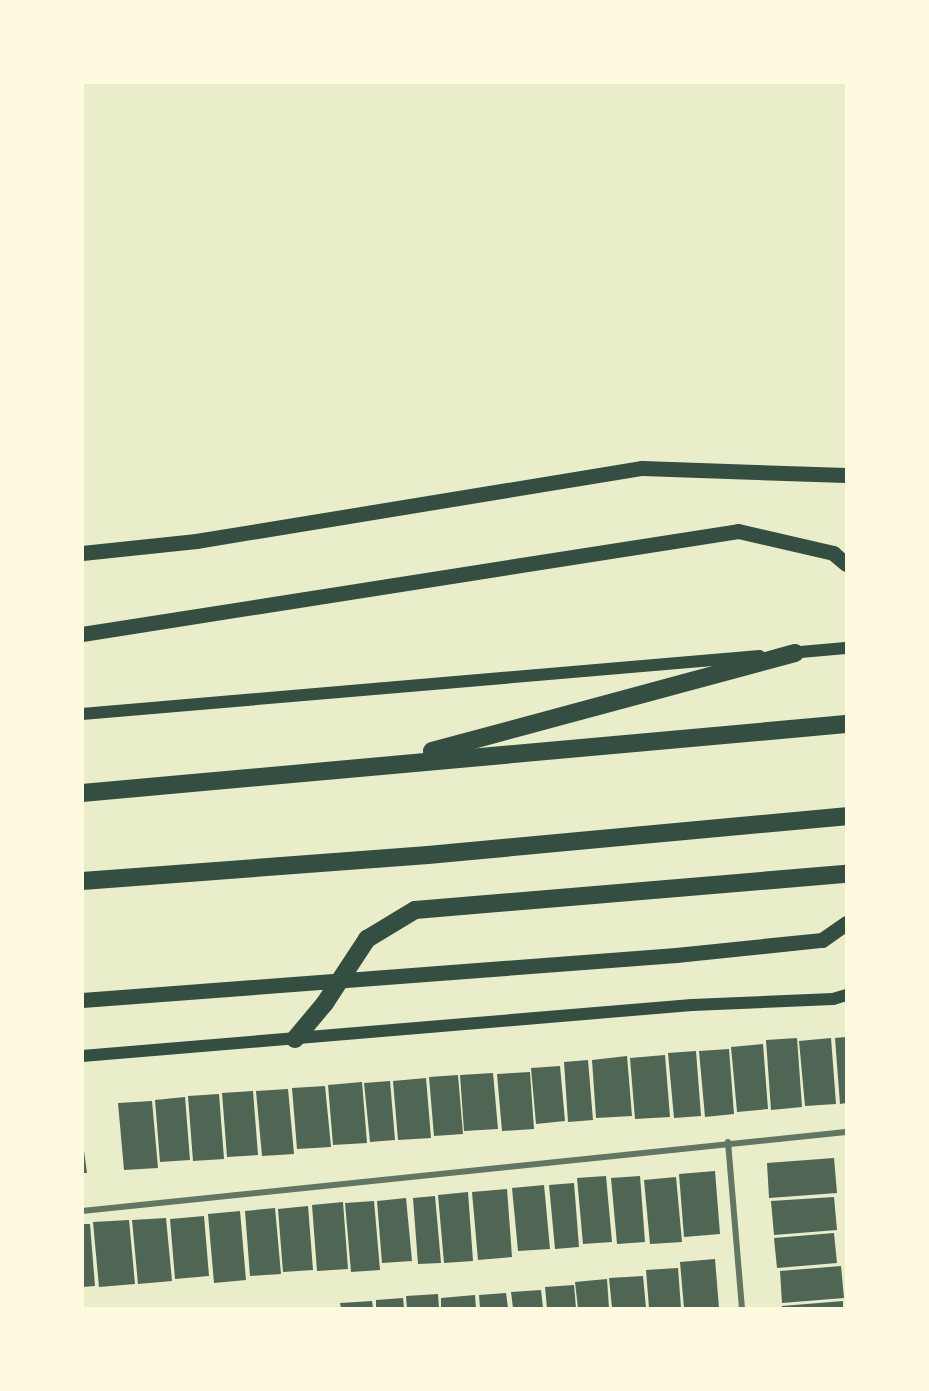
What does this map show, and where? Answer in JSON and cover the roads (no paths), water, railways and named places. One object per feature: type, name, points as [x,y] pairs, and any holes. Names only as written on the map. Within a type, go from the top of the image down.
[{"type":"highway","points":[[387,763],[795,653]]},
{"type":"highway","points":[[82,794],[387,763],[846,724]]},
{"type":"highway","points":[[82,881],[428,855],[846,816]]},
{"type":"highway","points":[[295,1039],[325,1003],[367,939],[415,910],[846,874]]},
{"type":"main road","points":[[82,553],[196,541],[642,468],[846,475]]},
{"type":"main road","points":[[82,634],[738,531],[833,553],[846,564]]},
{"type":"main road","points":[[82,714],[846,648]]},
{"type":"main road","points":[[82,1000],[676,956],[822,940],[846,923]]},
{"type":"main road","points":[[82,1056],[692,1005],[833,999],[846,995]]},
{"type":"street","points":[[82,1211],[728,1142],[846,1132]]},
{"type":"street","points":[[728,1142],[742,1308]]}]
